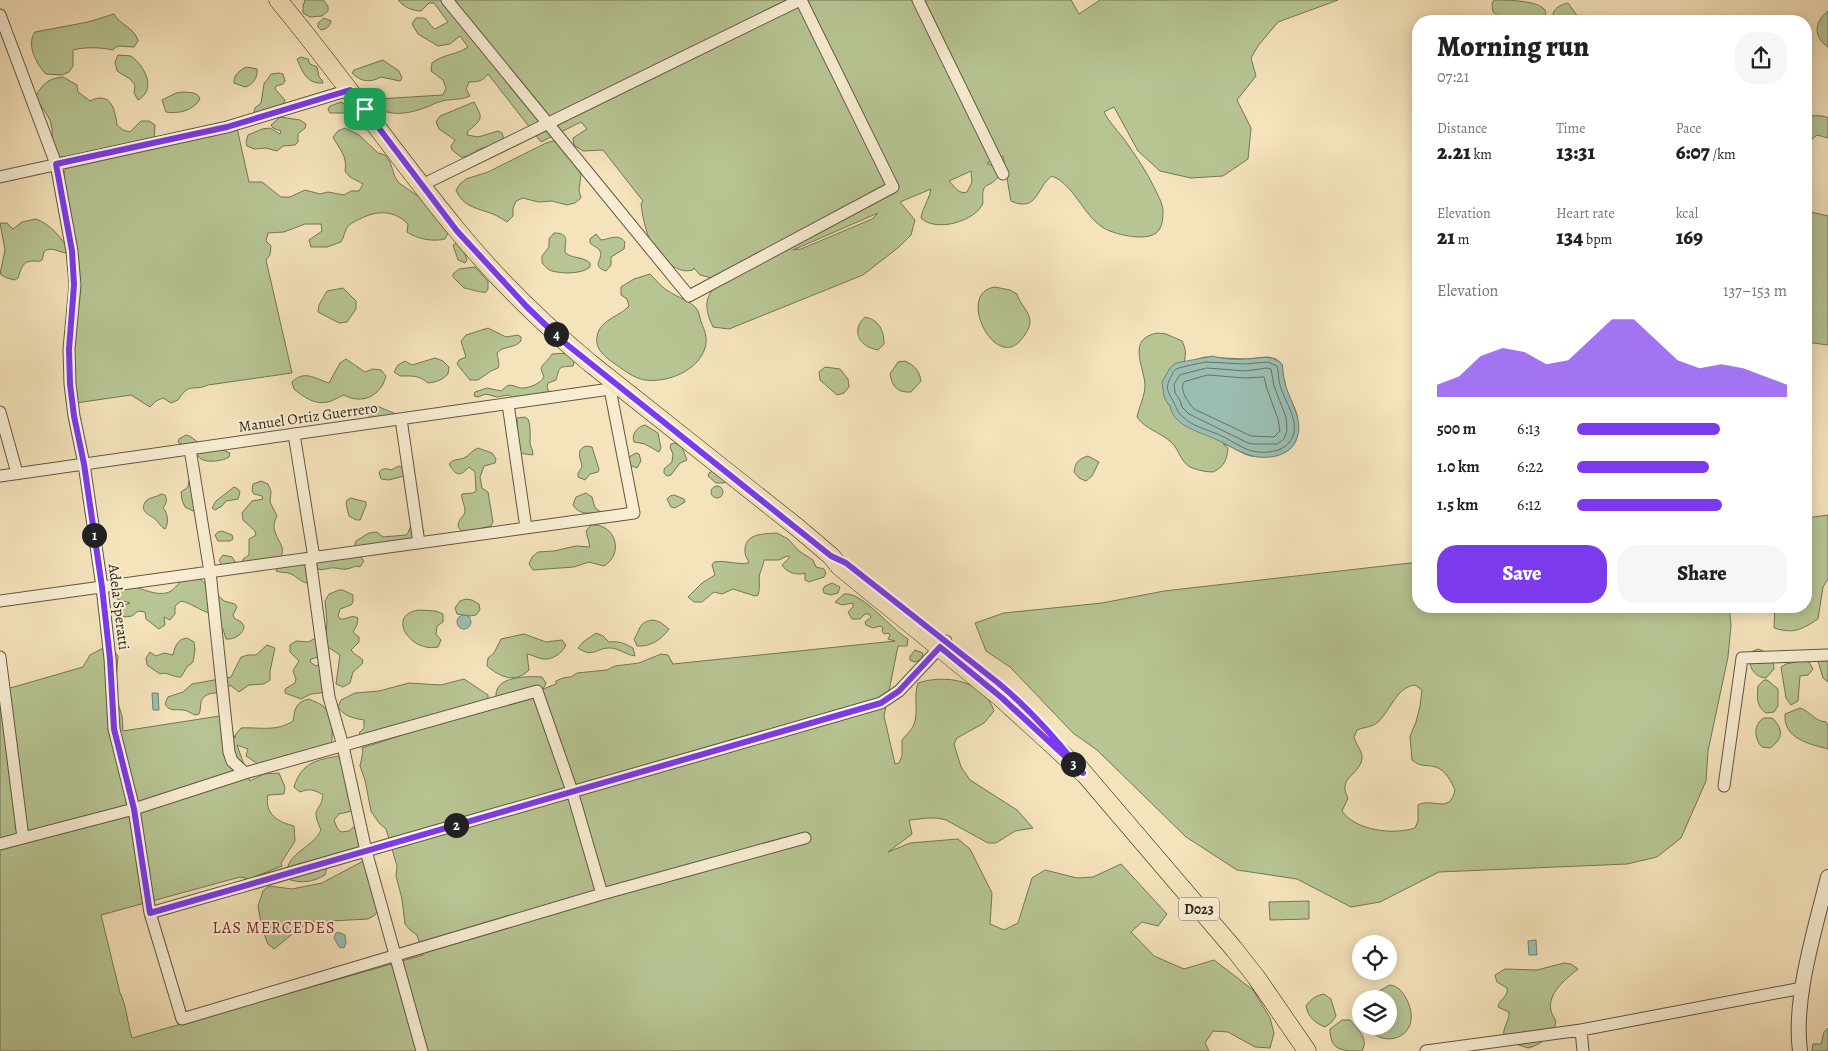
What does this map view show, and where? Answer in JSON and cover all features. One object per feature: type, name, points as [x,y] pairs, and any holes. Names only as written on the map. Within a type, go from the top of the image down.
[{"type":"main road","name":"D023","points":[[278,0],[350,90],[457,231],[526,306],[615,389],[831,556],[840,567],[943,644],[1083,773],[1234,949],[1308,1051]]},
{"type":"street","points":[[422,185],[547,122],[800,0],[893,186],[689,296],[547,122],[447,0]]},
{"type":"street","points":[[918,0],[1003,174]]},
{"type":"street","name":"Adela Speratti","points":[[0,15],[56,164],[72,251],[74,285],[69,349],[70,384],[102,587],[110,659],[114,729],[134,809],[150,913],[182,1018],[395,955]]},
{"type":"street","points":[[0,177],[227,127],[350,90]]},
{"type":"street","points":[[0,601],[634,513],[615,389]]},
{"type":"street","name":"Manuel Ortiz Guerrero","points":[[0,476],[615,389]]},
{"type":"street","points":[[508,404],[526,528]]},
{"type":"street","points":[[0,412],[17,473]]},
{"type":"street","points":[[401,419],[419,543]]},
{"type":"street","points":[[294,434],[329,697],[343,746],[366,851],[422,1051]]},
{"type":"street","points":[[190,449],[210,572],[229,752],[232,761],[245,773]]},
{"type":"street","points":[[150,913],[572,790],[773,735],[881,703],[899,691],[943,644]]},
{"type":"street","points":[[1724,786],[1742,658],[1828,655]]},
{"type":"street","points":[[0,657],[23,838]]},
{"type":"street","points":[[0,844],[134,809],[245,773],[537,691],[572,790],[602,894]]},
{"type":"street","points":[[395,955],[602,894],[805,838]]},
{"type":"street","points":[[1800,1051],[1798,1032],[1799,1004],[1828,877]]},
{"type":"street","points":[[1426,1051],[1581,1030],[1802,988]]},
{"type":"street","points":[[1581,1030],[1583,1051]]},
{"type":"green space","points":[[305,0],[323,0],[328,6],[328,11],[322,16],[310,17],[303,13]]},
{"type":"green space","points":[[398,0],[1071,0],[1079,14],[1100,0],[1338,0],[1278,22],[1258,46],[1251,58],[1256,76],[1237,100],[1251,128],[1248,159],[1223,176],[1191,178],[1160,171],[1138,151],[1114,107],[1104,112],[1141,164],[1161,201],[1163,209],[1160,229],[1151,236],[1137,237],[1107,230],[1102,227],[1072,192],[1060,180],[1052,176],[1032,201],[1027,204],[1020,204],[1011,201],[1003,156],[987,163],[996,168],[999,176],[986,186],[983,191],[983,203],[972,215],[964,220],[945,225],[936,225],[921,218],[931,189],[900,202],[915,220],[911,235],[899,247],[863,275],[729,329],[713,327],[707,308],[709,296],[716,286],[723,281],[700,275],[694,268],[690,271],[684,271],[664,260],[653,246],[646,230],[641,204],[643,201],[603,150],[583,151],[574,145],[573,138],[587,129],[581,122],[541,142],[488,74],[480,81],[469,82],[466,89],[470,96],[466,98],[443,101],[405,113],[386,112],[375,106],[378,99],[443,95],[446,88],[443,80],[431,71],[432,63],[468,47],[460,36],[450,44],[438,46],[418,34],[412,24],[416,18],[426,19],[435,29],[448,22],[434,3],[429,3],[421,11],[406,7]],"holes":[[[971,171],[972,182],[967,192],[959,191],[949,181]],[[878,213],[872,219],[801,249],[793,250]]]},
{"type":"green space","points":[[1494,0],[1520,1],[1538,5],[1544,9],[1546,14],[1497,15],[1493,12],[1492,4]]},
{"type":"green space","points":[[1568,3],[1577,15],[1553,15],[1554,11],[1561,5]]},
{"type":"green space","points":[[1828,11],[1828,47],[1820,39],[1817,29],[1823,15]]},
{"type":"green space","points":[[114,14],[134,33],[138,41],[134,47],[118,46],[112,50],[82,48],[73,50],[73,66],[69,72],[62,75],[46,74],[42,70],[33,54],[32,37],[35,32],[88,22]]},
{"type":"green space","points":[[324,18],[331,21],[328,27],[321,30],[318,27],[318,23]]},
{"type":"green space","points":[[118,55],[131,56],[141,66],[147,78],[147,90],[144,96],[138,100],[134,93],[135,85],[130,79],[117,71],[115,62]]},
{"type":"green space","points":[[301,57],[308,59],[310,64],[317,67],[319,77],[323,83],[313,82],[306,77],[297,59]]},
{"type":"green space","points":[[383,60],[399,71],[402,78],[400,81],[381,77],[366,81],[352,73],[354,70]]},
{"type":"green space","points":[[247,67],[257,69],[257,75],[253,83],[245,87],[234,83],[238,73]]},
{"type":"green space","points":[[271,74],[283,74],[285,81],[283,84],[276,86],[275,89],[285,100],[282,107],[257,115],[254,112],[255,108],[261,103],[264,84]]},
{"type":"green space","points":[[63,77],[77,85],[78,92],[90,101],[97,98],[107,100],[113,107],[117,125],[123,130],[130,132],[141,121],[149,121],[155,125],[154,140],[90,154],[64,157],[54,156],[50,120],[36,96],[46,82]]},
{"type":"green space","points":[[176,93],[195,94],[200,99],[185,111],[166,112],[162,100]]},
{"type":"green space","points":[[341,102],[351,106],[356,111],[353,113],[330,113],[328,109],[330,106]]},
{"type":"green space","points":[[474,102],[480,118],[477,124],[468,131],[467,135],[478,137],[498,131],[502,133],[504,140],[461,157],[452,150],[451,146],[455,140],[439,129],[436,122],[440,116]]},
{"type":"green space","points":[[1812,116],[1828,118],[1828,138],[1817,135],[1812,139]]},
{"type":"green space","points":[[280,117],[300,120],[306,124],[305,128],[298,134],[298,142],[295,145],[283,146],[277,151],[266,148],[254,149],[247,146],[248,135],[262,129],[270,128],[280,134],[281,131],[273,128],[271,125]]},
{"type":"green space","points":[[237,128],[249,182],[262,182],[281,197],[290,197],[305,190],[320,194],[328,192],[344,195],[351,191],[359,191],[363,184],[350,177],[345,171],[344,157],[333,137],[338,131],[345,128],[359,135],[378,153],[385,155],[399,183],[425,201],[448,233],[445,239],[430,240],[415,236],[407,232],[408,224],[403,219],[385,213],[373,214],[353,222],[348,226],[341,242],[327,247],[311,247],[309,240],[322,231],[321,224],[305,224],[284,232],[268,233],[266,241],[271,246],[270,255],[266,260],[292,373],[192,388],[182,394],[178,400],[171,403],[163,398],[156,401],[150,407],[131,395],[76,403],[73,381],[77,251],[65,189],[64,172],[68,167]]},
{"type":"green space","points":[[553,141],[560,145],[581,174],[579,190],[581,198],[575,203],[567,205],[552,201],[538,202],[523,198],[516,201],[513,208],[513,216],[507,222],[495,215],[471,206],[459,196],[456,190],[466,179],[488,172]]},
{"type":"green space","points":[[1812,212],[1828,216],[1828,345],[1812,343]]},
{"type":"green space","points":[[36,219],[46,224],[56,233],[64,242],[69,253],[52,249],[46,250],[42,260],[39,262],[30,261],[24,264],[18,278],[15,280],[7,278],[0,274],[5,250],[0,223],[7,223],[13,229],[22,222]]},
{"type":"green space","points":[[554,233],[565,236],[565,252],[567,254],[584,259],[590,263],[590,267],[582,271],[567,273],[549,270],[542,263],[542,256],[549,247],[549,239]]},
{"type":"green space","points":[[596,234],[601,240],[617,237],[625,242],[624,249],[611,257],[611,265],[606,271],[598,265],[601,254],[599,250],[590,243],[590,239]]},
{"type":"green space","points":[[457,243],[463,248],[467,260],[465,263],[458,260],[453,245]]},
{"type":"green space","points":[[475,267],[488,281],[486,292],[464,288],[453,277],[453,274],[459,269]]},
{"type":"green space","points":[[650,274],[664,288],[696,308],[706,338],[705,348],[696,363],[681,374],[663,380],[645,380],[633,376],[604,356],[599,349],[597,341],[601,327],[629,306],[627,299],[621,295],[621,287],[634,279]]},
{"type":"green space","points":[[995,287],[1010,290],[1017,294],[1030,318],[1030,324],[1025,335],[1019,342],[1009,347],[999,345],[990,337],[983,326],[979,313],[979,301],[984,292]]},
{"type":"green space","points":[[343,288],[356,301],[356,309],[347,322],[339,323],[318,312],[319,305],[327,291]]},
{"type":"green space","points":[[865,317],[877,323],[882,330],[884,344],[878,350],[866,346],[859,338],[858,328]]},
{"type":"green space","points":[[488,328],[506,337],[518,335],[521,337],[521,341],[497,353],[498,368],[478,380],[470,380],[457,364],[459,360],[466,357],[461,341],[466,335]]},
{"type":"green space","points":[[1158,333],[1166,334],[1182,341],[1185,352],[1184,363],[1205,357],[1245,359],[1268,357],[1276,359],[1282,364],[1286,387],[1297,415],[1297,437],[1294,444],[1281,454],[1262,457],[1247,455],[1223,444],[1228,448],[1227,456],[1224,463],[1217,470],[1213,472],[1204,471],[1190,467],[1171,442],[1144,425],[1137,417],[1145,385],[1139,354],[1140,347],[1142,341],[1148,336]]},
{"type":"green space","points":[[570,353],[575,359],[573,366],[560,368],[556,380],[548,383],[547,387],[550,394],[514,401],[509,395],[497,397],[486,394],[478,397],[474,396],[475,392],[487,388],[501,391],[509,385],[521,388],[535,385],[544,377],[541,369],[552,354]]},
{"type":"green space","points":[[435,358],[443,361],[449,367],[448,374],[437,381],[428,383],[418,377],[400,376],[394,372],[398,365],[405,361],[412,365]]},
{"type":"green space","points":[[346,359],[365,372],[373,369],[381,370],[386,376],[380,389],[364,399],[351,398],[344,395],[323,403],[310,400],[294,389],[292,382],[301,376],[309,376],[329,383],[340,363]]},
{"type":"green space","points":[[905,361],[916,369],[921,381],[911,392],[896,388],[890,374],[898,362]]},
{"type":"green space","points":[[825,367],[840,369],[848,379],[849,387],[844,393],[837,395],[820,380],[819,372]]},
{"type":"green space","points":[[377,406],[396,414],[370,421],[370,417],[361,409]]},
{"type":"green space","points":[[525,417],[529,422],[530,443],[533,455],[518,453],[517,418]]},
{"type":"green space","points":[[645,425],[658,433],[661,448],[659,452],[645,444],[634,442],[633,436],[635,431]]},
{"type":"green space","points":[[186,435],[203,445],[230,453],[229,457],[215,461],[201,459],[194,450],[178,442],[179,439]]},
{"type":"green space","points":[[675,443],[682,447],[687,460],[680,463],[671,475],[667,476],[664,473],[664,469],[672,462],[673,454],[670,447],[671,444]]},
{"type":"green space","points":[[586,446],[592,447],[599,469],[598,472],[590,474],[585,480],[578,477],[578,473],[582,467],[580,452]]},
{"type":"green space","points":[[478,448],[492,453],[496,459],[495,463],[484,466],[480,477],[482,488],[488,492],[493,522],[491,526],[462,531],[458,526],[465,511],[462,494],[476,491],[475,472],[469,467],[461,474],[458,474],[449,464],[454,460],[464,458]]},
{"type":"green space","points":[[636,453],[639,454],[641,461],[637,468],[630,465],[628,461],[629,457]]},
{"type":"green space","points":[[1088,456],[1099,462],[1092,476],[1086,481],[1079,478],[1074,472],[1078,461]]},
{"type":"green space","points":[[399,466],[402,468],[404,476],[389,480],[381,479],[380,471],[385,469],[391,470]]},
{"type":"green space","points":[[720,467],[728,478],[724,483],[716,483],[708,476],[709,473]]},
{"type":"green space","points":[[193,479],[196,510],[193,511],[185,507],[181,492],[188,487],[189,480]]},
{"type":"green space","points":[[261,481],[268,484],[271,491],[270,502],[277,516],[274,529],[281,544],[282,553],[280,558],[243,563],[243,559],[249,555],[249,539],[256,535],[255,531],[243,520],[242,513],[252,501],[263,499],[262,496],[254,494],[252,491],[253,484]]},
{"type":"green space","points":[[717,486],[723,492],[717,498],[711,492]]},
{"type":"green space","points":[[234,487],[240,492],[238,499],[226,501],[215,510],[212,508],[216,501]]},
{"type":"green space","points":[[586,493],[592,497],[595,508],[601,512],[585,513],[575,508],[573,505],[576,497]]},
{"type":"green space","points":[[161,494],[165,495],[166,499],[163,508],[167,518],[165,529],[146,513],[143,508],[146,501]]},
{"type":"green space","points":[[674,495],[684,499],[685,502],[675,508],[671,507],[667,499]]},
{"type":"green space","points":[[351,498],[366,502],[360,520],[349,516],[346,504],[347,500]]},
{"type":"green space","points":[[1828,515],[1828,579],[1823,587],[1818,619],[1797,630],[1787,631],[1774,628],[1775,613],[1812,613],[1812,517]]},
{"type":"green space","points":[[411,525],[422,528],[424,531],[421,538],[354,549],[356,541],[369,533],[377,532],[383,537],[406,535]]},
{"type":"green space","points":[[591,525],[606,529],[614,540],[614,554],[604,566],[589,562],[574,567],[533,570],[529,564],[532,557],[538,552],[554,551],[576,546],[590,547],[586,531]]},
{"type":"green space","points":[[222,531],[232,535],[233,539],[230,541],[218,541],[215,535]]},
{"type":"green space","points":[[777,533],[788,539],[799,551],[813,560],[816,567],[824,569],[826,573],[824,577],[809,582],[805,580],[805,573],[795,574],[789,571],[782,565],[790,557],[787,556],[779,560],[764,560],[759,575],[758,595],[755,596],[733,589],[722,594],[714,592],[702,602],[694,602],[688,597],[702,583],[715,575],[712,565],[714,562],[749,563],[745,555],[748,541],[755,536]]},
{"type":"green space","points":[[223,555],[232,557],[236,563],[223,567],[219,560]]},
{"type":"green space","points":[[359,555],[364,561],[360,567],[318,569],[308,579],[307,583],[291,574],[276,571],[278,567]]},
{"type":"green space","points":[[1412,563],[1412,613],[1730,613],[1731,625],[1728,657],[1708,751],[1706,781],[1681,838],[1657,857],[1627,864],[1439,872],[1380,902],[1351,907],[1297,879],[1237,870],[1186,837],[1097,750],[1073,733],[1010,667],[986,651],[975,623],[1004,613],[1102,603],[1164,591]],"holes":[[[1415,685],[1422,690],[1420,706],[1410,736],[1412,760],[1421,765],[1436,767],[1443,771],[1455,790],[1453,797],[1445,804],[1423,803],[1418,805],[1418,821],[1415,828],[1386,831],[1376,830],[1356,823],[1342,811],[1348,798],[1345,785],[1360,765],[1362,759],[1354,737],[1357,730],[1377,723],[1399,694],[1409,687]]]},
{"type":"green space","points":[[184,579],[200,579],[224,601],[235,604],[237,607],[233,615],[234,618],[244,626],[244,629],[238,636],[226,639],[223,629],[219,626],[214,608],[209,613],[181,601],[175,606],[175,614],[170,620],[164,617],[165,625],[159,629],[146,619],[145,612],[138,611],[132,616],[124,617],[119,611],[124,605],[130,603],[117,599],[114,592],[120,588],[132,586],[152,592],[166,593]]},
{"type":"green space","points":[[832,583],[840,587],[838,593],[831,595],[824,593],[823,589],[825,586]]},
{"type":"green space","points":[[339,590],[353,595],[351,605],[340,609],[338,616],[340,619],[358,618],[353,632],[359,637],[359,642],[351,650],[363,660],[362,664],[353,672],[350,683],[343,687],[336,684],[340,655],[326,646],[318,657],[311,659],[310,662],[316,666],[320,664],[327,692],[311,694],[301,699],[285,693],[285,689],[295,683],[296,679],[293,671],[299,661],[290,652],[290,645],[296,641],[308,642],[326,633],[325,601],[329,594]]},
{"type":"green space","points":[[844,594],[859,598],[908,639],[907,646],[898,646],[884,716],[895,764],[899,763],[902,756],[902,740],[914,724],[918,683],[940,679],[962,682],[973,686],[982,692],[994,711],[984,723],[957,738],[954,744],[961,767],[970,780],[1017,810],[1033,828],[1015,831],[996,843],[988,843],[946,820],[932,818],[909,820],[912,834],[888,852],[910,843],[958,839],[970,849],[992,893],[990,924],[1004,930],[1018,923],[1032,878],[1045,870],[1077,878],[1093,877],[1121,864],[1167,914],[1158,926],[1142,922],[1131,932],[1154,956],[1184,969],[1214,960],[1253,990],[1270,1018],[1274,1033],[1270,1048],[1255,1047],[1228,1032],[1213,1031],[1205,1043],[1209,1051],[0,1051],[0,691],[83,667],[90,655],[105,647],[113,650],[118,656],[115,694],[122,716],[123,731],[226,715],[235,738],[241,728],[274,728],[293,721],[299,704],[309,699],[323,706],[330,719],[332,730],[331,745],[286,755],[279,760],[258,764],[246,756],[248,749],[237,745],[250,781],[264,774],[279,773],[285,787],[284,794],[268,795],[267,802],[270,812],[274,816],[294,826],[295,841],[281,863],[282,866],[249,879],[240,877],[101,915],[132,1038],[423,955],[417,935],[405,924],[402,899],[396,876],[397,866],[386,829],[379,823],[371,811],[365,780],[360,766],[362,748],[436,724],[365,738],[359,733],[364,728],[364,720],[353,718],[343,713],[338,707],[341,700],[355,693],[379,691],[409,683],[441,685],[464,679],[488,695],[488,704],[499,699],[496,696],[497,689],[506,681],[521,677],[542,677],[546,683],[543,689],[556,684],[556,681],[571,677],[577,673],[607,670],[615,666],[639,663],[661,654],[668,655],[673,664],[895,641],[888,639],[890,635],[888,633],[884,634],[883,628],[880,626],[873,628],[866,625],[865,622],[871,617],[869,614],[865,614],[860,619],[852,619],[848,612],[853,607],[853,603],[842,605],[835,602]]},
{"type":"green space","points":[[466,599],[479,604],[480,610],[476,615],[457,614],[455,608],[460,601]]},
{"type":"green space","points":[[419,610],[436,611],[443,614],[443,622],[437,626],[436,634],[441,640],[438,647],[418,644],[405,632],[404,618],[409,613]]},
{"type":"green space","points":[[653,620],[660,622],[669,629],[655,642],[637,646],[634,639],[640,626],[645,622]]},
{"type":"green space","points":[[596,633],[603,636],[609,642],[621,643],[633,648],[635,656],[611,648],[591,653],[578,648]]},
{"type":"green space","points":[[524,634],[546,642],[562,640],[566,645],[560,653],[550,658],[543,659],[527,654],[529,670],[518,677],[502,676],[487,666],[488,658],[494,653],[501,639]]},
{"type":"green space","points":[[187,638],[194,642],[195,650],[193,662],[187,667],[181,677],[165,673],[160,674],[147,665],[146,658],[150,652],[156,656],[164,653],[173,655],[179,642]]},
{"type":"green space","points":[[267,645],[275,648],[270,680],[264,684],[249,685],[239,692],[230,685],[223,693],[207,695],[202,699],[199,714],[195,715],[185,710],[171,709],[165,704],[168,697],[183,692],[192,684],[231,677],[241,657],[256,655]]},
{"type":"green space","points":[[1758,649],[1768,654],[1773,662],[1774,669],[1766,678],[1757,675],[1750,665],[1751,652]]},
{"type":"green space","points":[[915,650],[923,653],[921,660],[914,662],[910,660],[910,656]]},
{"type":"green space","points":[[1801,661],[1809,662],[1813,669],[1808,675],[1800,676],[1798,701],[1791,705],[1786,698],[1781,667]]},
{"type":"green space","points":[[1818,661],[1828,661],[1828,682],[1823,678]]},
{"type":"green space","points":[[1764,680],[1767,680],[1778,689],[1778,706],[1774,712],[1766,713],[1757,698],[1758,686]]},
{"type":"green space","points":[[1800,708],[1818,720],[1826,722],[1828,726],[1828,749],[1799,739],[1788,729],[1785,714]]},
{"type":"green space","points":[[1764,718],[1772,718],[1780,730],[1780,737],[1770,748],[1762,747],[1756,736],[1756,728]]},
{"type":"green space","points":[[338,756],[343,762],[365,851],[329,860],[325,875],[316,879],[307,882],[293,881],[288,879],[287,870],[289,863],[317,837],[321,830],[316,813],[323,795],[312,790],[300,792],[294,787],[305,768],[316,761]],"holes":[[[352,811],[356,825],[349,831],[341,832],[334,820],[339,814]]]},
{"type":"green space","points":[[365,860],[384,902],[375,915],[368,919],[312,922],[298,930],[274,949],[268,944],[262,929],[258,906],[263,891],[269,886],[292,889],[322,883]]},
{"type":"green space","points":[[1309,901],[1309,919],[1270,920],[1269,902]]},
{"type":"green space","points":[[1564,963],[1571,964],[1578,969],[1558,987],[1552,998],[1551,1011],[1556,1022],[1552,1031],[1542,1042],[1533,1047],[1528,1048],[1510,1042],[1504,1037],[1509,1012],[1498,1007],[1507,994],[1507,988],[1497,982],[1495,975],[1505,969],[1537,970]]},
{"type":"green space","points":[[1390,985],[1398,988],[1407,1000],[1411,1013],[1410,1024],[1406,1032],[1399,1037],[1391,1039],[1375,1035],[1397,1035],[1397,990],[1381,990]]},
{"type":"green space","points":[[1324,994],[1331,999],[1336,1016],[1325,1027],[1312,1019],[1306,1006],[1314,998]]},
{"type":"green space","points":[[1342,1020],[1350,1020],[1352,1022],[1352,1035],[1362,1035],[1364,1047],[1362,1051],[1343,1050],[1335,1046],[1332,1042],[1330,1029]]},
{"type":"green space","points":[[1828,1028],[1828,1051],[1812,1051],[1813,1044],[1821,1044],[1824,1032]]},
{"type":"water","points":[[1213,356],[1233,359],[1264,357],[1282,364],[1284,381],[1299,424],[1297,438],[1288,450],[1274,456],[1251,456],[1193,430],[1175,418],[1170,405],[1164,397],[1162,382],[1170,368],[1176,363]]},
{"type":"water","points":[[464,615],[469,617],[471,622],[469,627],[464,629],[459,627],[457,622],[459,617]]},
{"type":"water","points":[[152,693],[158,693],[159,710],[153,710]]},
{"type":"water","points":[[338,932],[345,935],[346,943],[344,948],[339,947],[334,938]]},
{"type":"water","points":[[1536,940],[1537,955],[1529,955],[1528,941]]},
{"type":"district","name":"LAS MERCEDES","points":[[274,927]]},
{"type":"route","points":[[350,90],[365,109],[457,231],[526,306],[560,339],[831,556],[846,563],[997,682],[1044,725],[1083,773],[1002,698],[940,647],[899,691],[881,703],[773,735],[572,790],[150,913],[134,809],[114,729],[110,659],[102,587],[84,464],[74,416],[70,384],[69,349],[74,285],[72,251],[56,164],[227,127],[350,90]]}]
